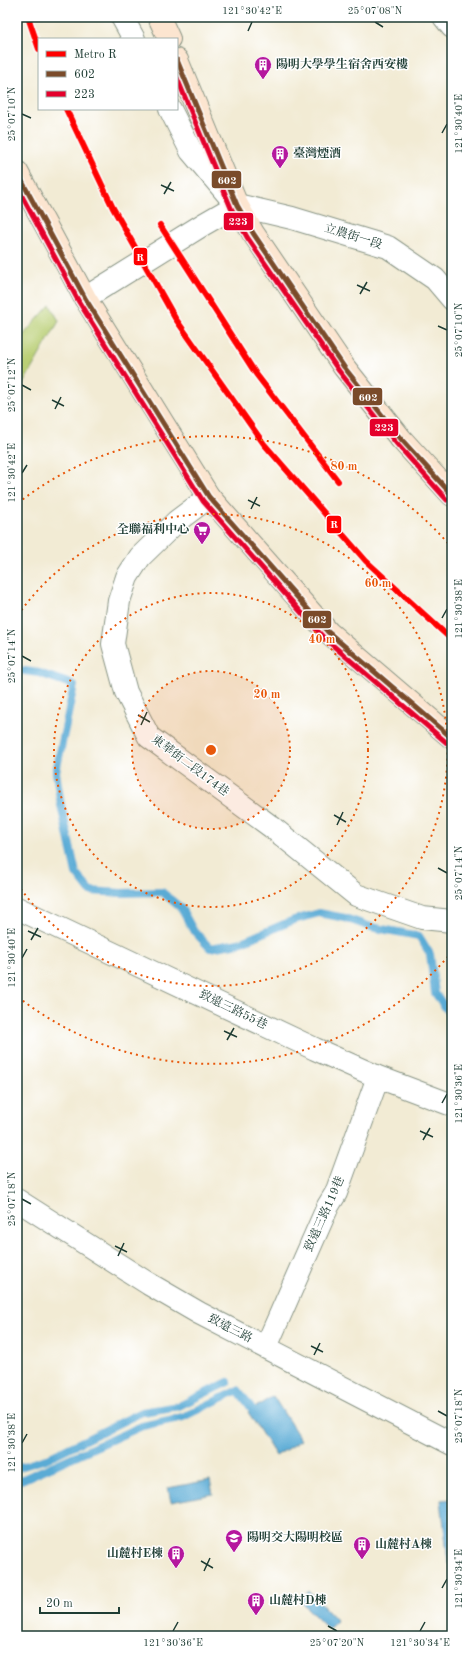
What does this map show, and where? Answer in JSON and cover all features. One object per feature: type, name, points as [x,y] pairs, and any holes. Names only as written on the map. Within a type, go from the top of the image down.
[{"type":"street","points":[[122,17],[133,38]]},
{"type":"street","points":[[159,17],[168,38]]},
{"type":"street","points":[[444,17],[452,27]]},
{"type":"street","points":[[178,62],[237,206],[253,233],[344,367],[401,438],[452,495]]},
{"type":"street","points":[[170,110],[191,151],[237,206]]},
{"type":"street","points":[[17,172],[85,298],[209,497],[328,632],[452,738]]},
{"type":"street","points":[[85,298],[204,224],[237,206]]},
{"type":"street","name":"立農街一段","points":[[237,206],[292,218],[388,247],[435,279],[452,299]]},
{"type":"street","name":"東華街二段174巷","points":[[209,497],[177,521],[140,557],[127,577],[119,601],[114,644],[126,692],[149,737],[273,828],[356,895],[422,918],[452,921]]},
{"type":"street","name":"致遠三路55巷","points":[[17,908],[378,1078],[452,1105]]},
{"type":"street","name":"致遠三路119巷","points":[[266,1347],[328,1206],[336,1193],[378,1078]]},
{"type":"street","name":"致遠三路","points":[[17,1200],[199,1314],[266,1347],[452,1444]]},
{"type":"green space","points":[[50,305],[59,321],[17,394],[17,342]]},
{"type":"water","points":[[273,1396],[301,1440],[276,1456],[248,1412]]},
{"type":"water","points":[[210,1480],[213,1494],[171,1502],[168,1488]]},
{"type":"water","points":[[452,1499],[452,1563],[448,1563],[441,1500]]},
{"type":"water","points":[[309,1591],[337,1621],[328,1629],[299,1600]]},
{"type":"waterway","points":[[17,670],[39,673],[74,685],[56,772],[61,805],[76,873],[90,891],[121,893],[162,892],[181,908],[193,930],[210,948],[239,943],[294,920],[319,913],[345,918],[371,927],[419,936],[430,954],[435,993],[452,1017]]},
{"type":"waterway","points":[[17,1466],[20,1467],[46,1459],[142,1412],[179,1406],[228,1382]]},
{"type":"waterway","points":[[17,1479],[21,1480],[142,1426],[183,1417],[238,1390],[253,1410]]},
{"type":"metro line","name":"R","points":[[28,17],[38,46]]},
{"type":"metro line","name":"R","points":[[66,110],[113,208],[175,318],[264,444],[366,561],[452,640]]},
{"type":"metro line","name":"R","points":[[160,225],[256,374],[338,481]]},
{"type":"transit line","name":"602","points":[[178,62],[237,205],[253,233],[344,367],[401,439],[452,495]]},
{"type":"transit line","name":"223","points":[[178,80],[231,208],[247,237],[339,371],[396,443],[447,500]]},
{"type":"transit line","name":"602","points":[[17,172],[85,298],[209,497],[328,632],[452,738]]},
{"type":"transit line","name":"223","points":[[17,187],[79,302],[203,501],[323,637],[447,743]]},
{"type":"place","name":"陽明大學學生宿舍西安樓","points":[[263,80]]},
{"type":"place","name":"臺灣煙酒","points":[[280,169]]},
{"type":"place","name":"全聯福利中心","points":[[202,545]]},
{"type":"place","name":"陽明交大陽明校區","points":[[234,1553]]},
{"type":"place","name":"山麓村A棟","points":[[362,1560]]},
{"type":"place","name":"山麓村E棟","points":[[176,1569]]},
{"type":"place","name":"山麓村D棟","points":[[256,1616]]}]
